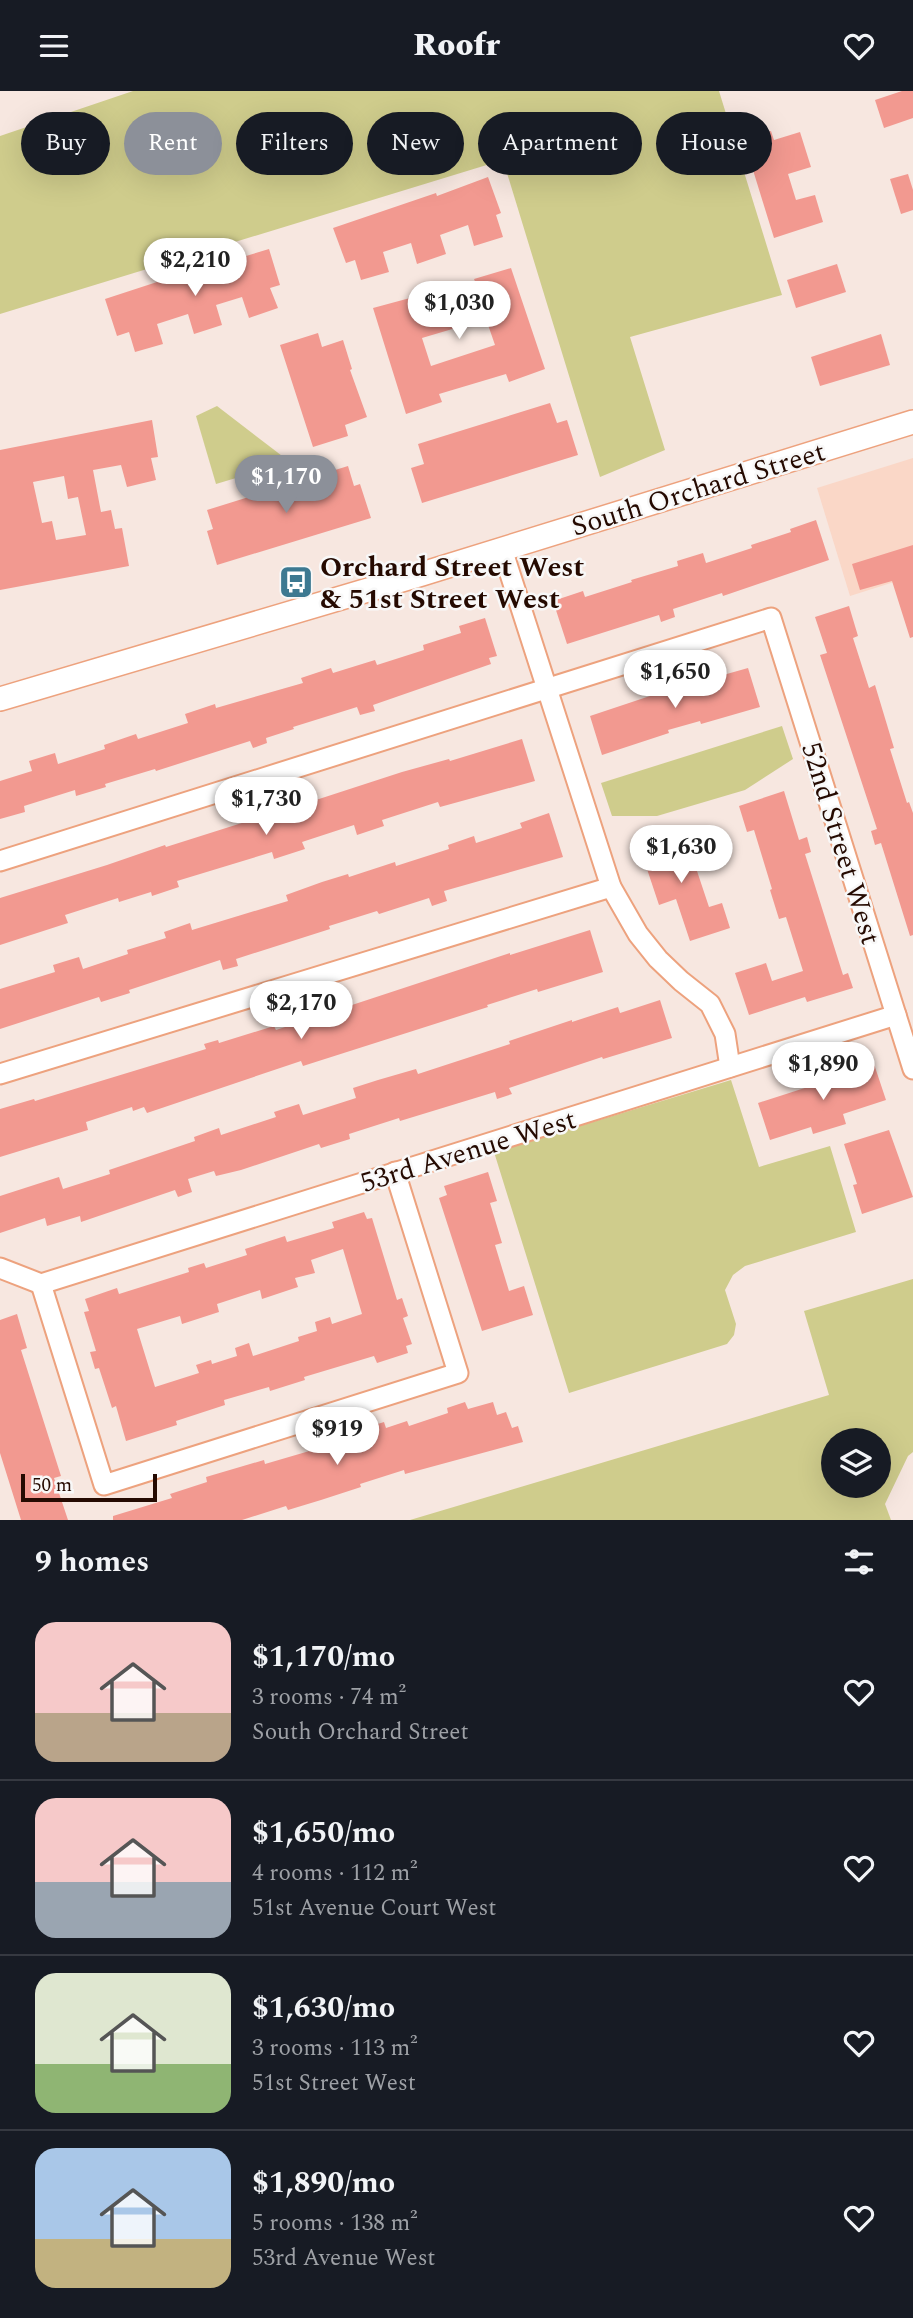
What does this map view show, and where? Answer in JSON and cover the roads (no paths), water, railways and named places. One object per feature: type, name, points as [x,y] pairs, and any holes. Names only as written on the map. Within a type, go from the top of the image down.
[{"type":"main road","name":"South Orchard Street","points":[[0,699],[502,549],[913,422]]},
{"type":"street","points":[[502,549],[611,887],[638,934],[658,959],[710,1004],[725,1034],[730,1067]]},
{"type":"street","name":"52nd Street West","points":[[547,688],[771,618],[913,1069]]},
{"type":"street","points":[[0,860],[547,688]]},
{"type":"street","points":[[0,1075],[611,887]]},
{"type":"street","name":"53rd Avenue West","points":[[41,1284],[896,1015]]},
{"type":"street","points":[[0,1268],[41,1284],[104,1485],[458,1373],[396,1173]]},
{"type":"place","name":"Orchard Street West & 51st Street West","points":[[296,582]]}]
